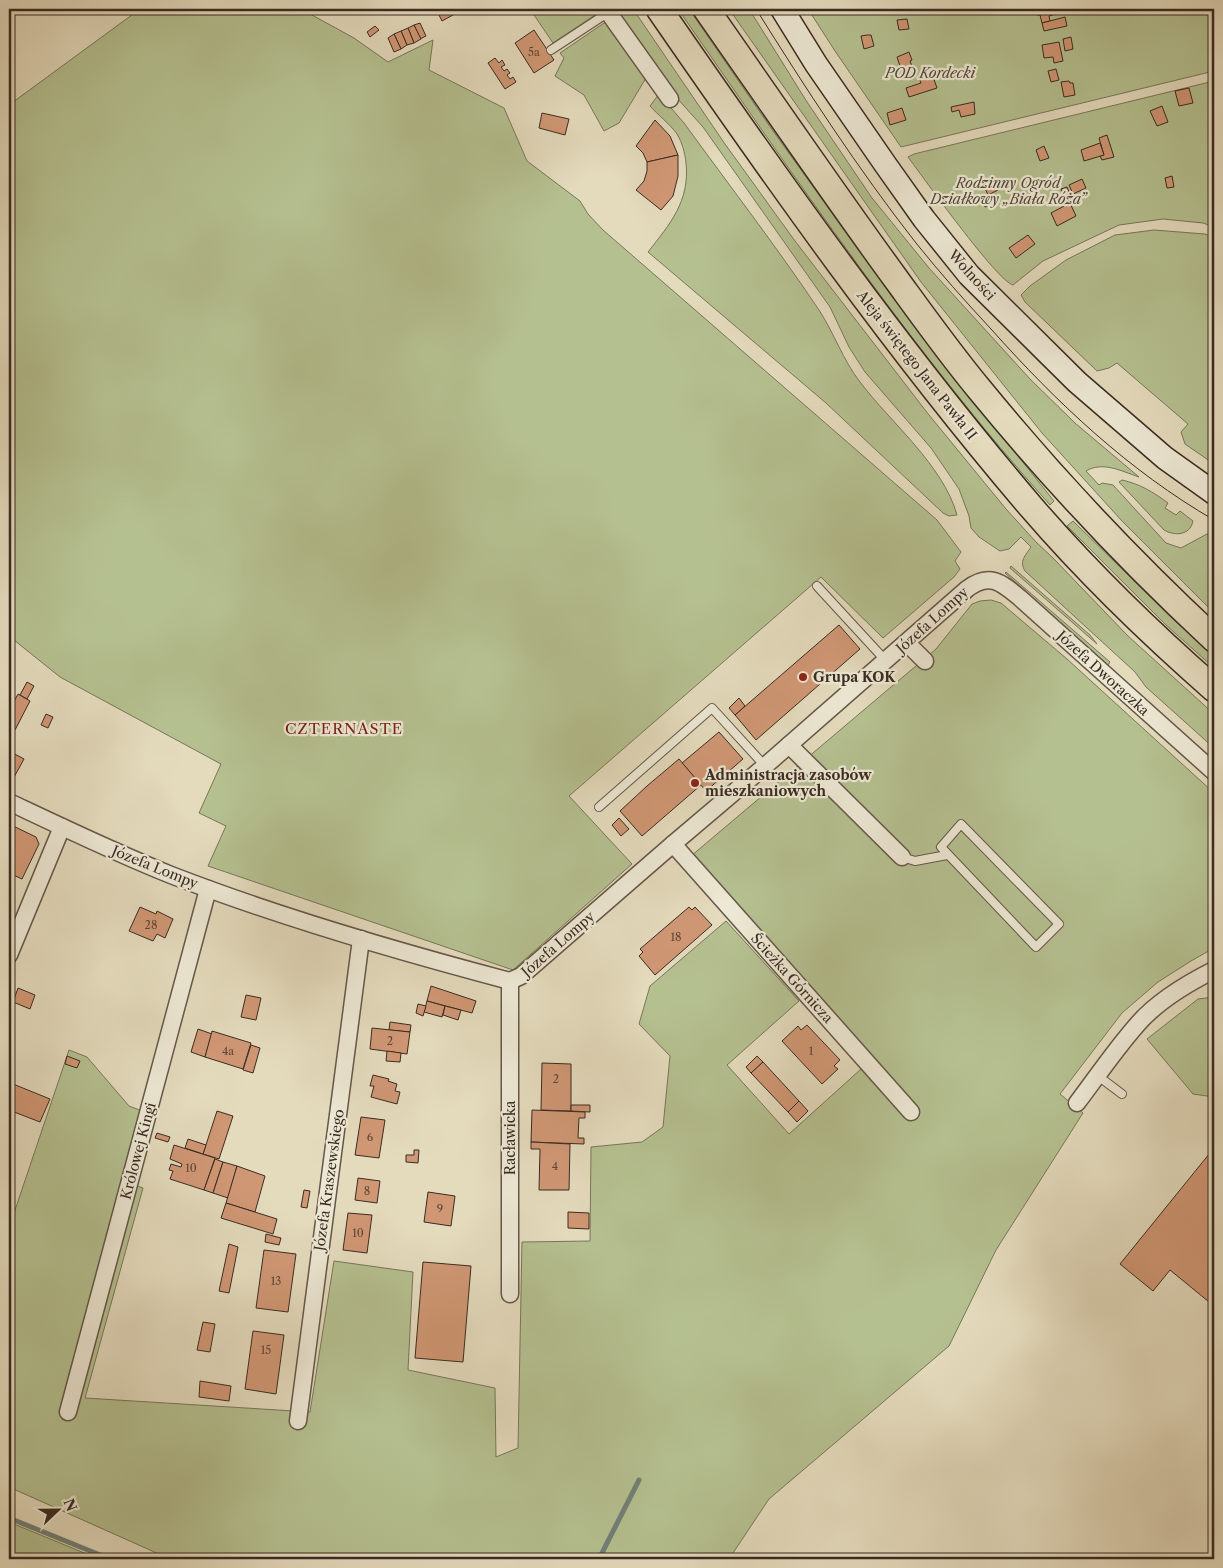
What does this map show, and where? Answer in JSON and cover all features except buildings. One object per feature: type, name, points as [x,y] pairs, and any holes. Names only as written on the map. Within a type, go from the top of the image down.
[{"type":"main road","name":"Aleja świętego Jana Pawła II","points":[[659,9],[844,272],[900,346],[1033,510],[1103,585],[1162,643],[1214,689]]},
{"type":"main road","points":[[706,9],[857,226],[922,315],[979,388],[1066,490],[1173,601],[1214,639]]},
{"type":"street","name":"Wolności","points":[[782,9],[816,64],[890,172],[969,275],[1077,382],[1165,458],[1214,493]]},
{"type":"street","points":[[608,10],[670,99]]},
{"type":"street","name":"Józefa Lompy","points":[[9,802],[130,858],[208,889],[361,939],[510,981],[521,976],[967,589],[978,582],[987,580]]},
{"type":"street","name":"Józefa Dworaczka","points":[[987,580],[1004,585],[1020,598],[1214,772]]},
{"type":"street","points":[[907,643],[925,661]]},
{"type":"street","points":[[789,745],[902,857]]},
{"type":"street","points":[[9,955],[62,827]]},
{"type":"street","name":"Ścieżka Górnicza","points":[[672,844],[911,1112]]},
{"type":"street","name":"Królowej Kingi","points":[[68,1412],[208,889]]},
{"type":"street","name":"Józefa Kraszewskiego","points":[[298,1420],[361,939]]},
{"type":"street","points":[[1078,1104],[1136,1025],[1177,991],[1214,970]]},
{"type":"street","name":"Racławicka","points":[[510,981],[510,1294]]},
{"type":"lane","points":[[551,50],[608,10]]},
{"type":"lane","points":[[817,586],[886,661]]},
{"type":"lane","points":[[599,807],[712,708],[765,766]]},
{"type":"lane","points":[[961,824],[1058,924],[1036,946],[947,855],[940,847],[961,824]]},
{"type":"lane","points":[[902,857],[915,861],[947,855]]},
{"type":"lane","points":[[1098,1076],[1122,1094]]},
{"type":"green space","points":[[140,9],[301,9],[354,38],[388,62],[433,40],[429,70],[504,108],[527,161],[580,201],[588,214],[603,230],[937,520],[961,552],[955,561],[960,569],[954,577],[883,638],[821,577],[569,796],[632,864],[513,970],[208,866],[226,826],[199,813],[221,764],[60,677],[9,636],[9,105]]},
{"type":"green space","points":[[530,9],[598,9],[598,13],[553,43]]},
{"type":"green space","points":[[614,9],[633,9],[725,144],[795,241],[929,415],[1006,509],[1128,636],[1214,714],[1214,748],[1146,687],[1135,672],[1025,571],[1023,561],[1031,547],[1021,537],[1009,549],[1000,551],[979,537],[971,528],[969,516],[959,489],[931,448],[865,372],[849,347],[830,307],[703,127],[675,96]]},
{"type":"green space","points":[[678,9],[689,9],[773,131],[910,321],[1054,501],[1050,505],[950,386],[856,263]]},
{"type":"green space","points":[[729,9],[749,9],[807,102],[872,198],[929,268],[1030,379],[1075,423],[1139,477],[1105,467],[1092,468],[1086,471],[1099,485],[1102,483],[1113,485],[1166,543],[1181,548],[1207,534],[1214,535],[1214,613],[1122,521],[1042,433],[921,282]]},
{"type":"green space","name":"POD Kordecki","points":[[808,9],[1214,9],[1214,71],[901,147]]},
{"type":"green space","points":[[604,23],[609,23],[646,78],[619,123],[604,131],[584,95],[555,76],[564,58],[560,53]]},
{"type":"green space","name":"Rodzinny Ogród Działkowy „Biała Róża”","points":[[1214,81],[1214,227],[1203,223],[1163,219],[1119,225],[1043,261],[1013,285],[992,266],[977,248],[908,157],[914,154]]},
{"type":"green space","points":[[659,94],[684,123],[803,286],[819,310],[860,382],[928,462],[950,497],[957,515],[949,516],[943,513],[826,403],[648,252],[664,232],[677,211],[685,189],[686,177],[685,155],[679,137],[650,106]]},
{"type":"green space","points":[[1154,230],[1205,234],[1214,238],[1214,464],[1185,444],[1181,432],[1188,424],[1117,363],[1109,368],[1097,371],[1025,302],[1021,295],[1030,286],[1066,260],[1115,235]]},
{"type":"green space","points":[[1122,480],[1141,486],[1157,495],[1168,503],[1165,508],[1176,515],[1180,511],[1193,521],[1189,530],[1177,534],[1164,530],[1119,482]]},
{"type":"green space","points":[[1073,521],[1173,619],[1214,656],[1214,668],[1166,625],[1067,526]]},
{"type":"green space","points":[[1011,566],[1090,635],[1097,644],[1010,568]]},
{"type":"green space","points":[[1005,573],[1110,662],[1108,665]]},
{"type":"green space","points":[[991,600],[1001,603],[1067,659],[1214,793],[1214,948],[1158,982],[1122,1013],[1060,1094],[1083,1113],[996,1250],[949,1346],[769,1499],[729,1559],[170,1559],[9,1487],[9,1228],[69,1050],[87,1057],[129,1106],[142,1111],[123,1181],[143,1188],[85,1398],[310,1412],[334,1261],[413,1272],[408,1370],[495,1388],[496,1457],[518,1448],[522,1242],[590,1241],[591,1147],[642,1142],[663,1127],[670,1056],[639,1024],[650,986],[726,921],[799,1001],[727,1065],[789,1134],[871,1060],[691,856],[936,649],[972,604]]},
{"type":"green space","points":[[1214,997],[1214,1097],[1193,1094],[1147,1039],[1198,999]]},
{"type":"green space","points":[[9,1522],[99,1559],[9,1559]]},
{"type":"waterway","points":[[599,1559],[639,1480]]},
{"type":"waterway","points":[[9,1518],[110,1559]]},
{"type":"tram line","points":[[756,9],[853,158],[916,243],[962,297],[1041,383],[1095,434],[1152,480],[1214,520]]},
{"type":"place","name":"Grupa KOK","points":[[803,677]]},
{"type":"place","name":"Administracja zasobów mieszkaniowych","points":[[695,783]]},
{"type":"district","name":"CZTERNASTE","points":[[344,729]]}]
